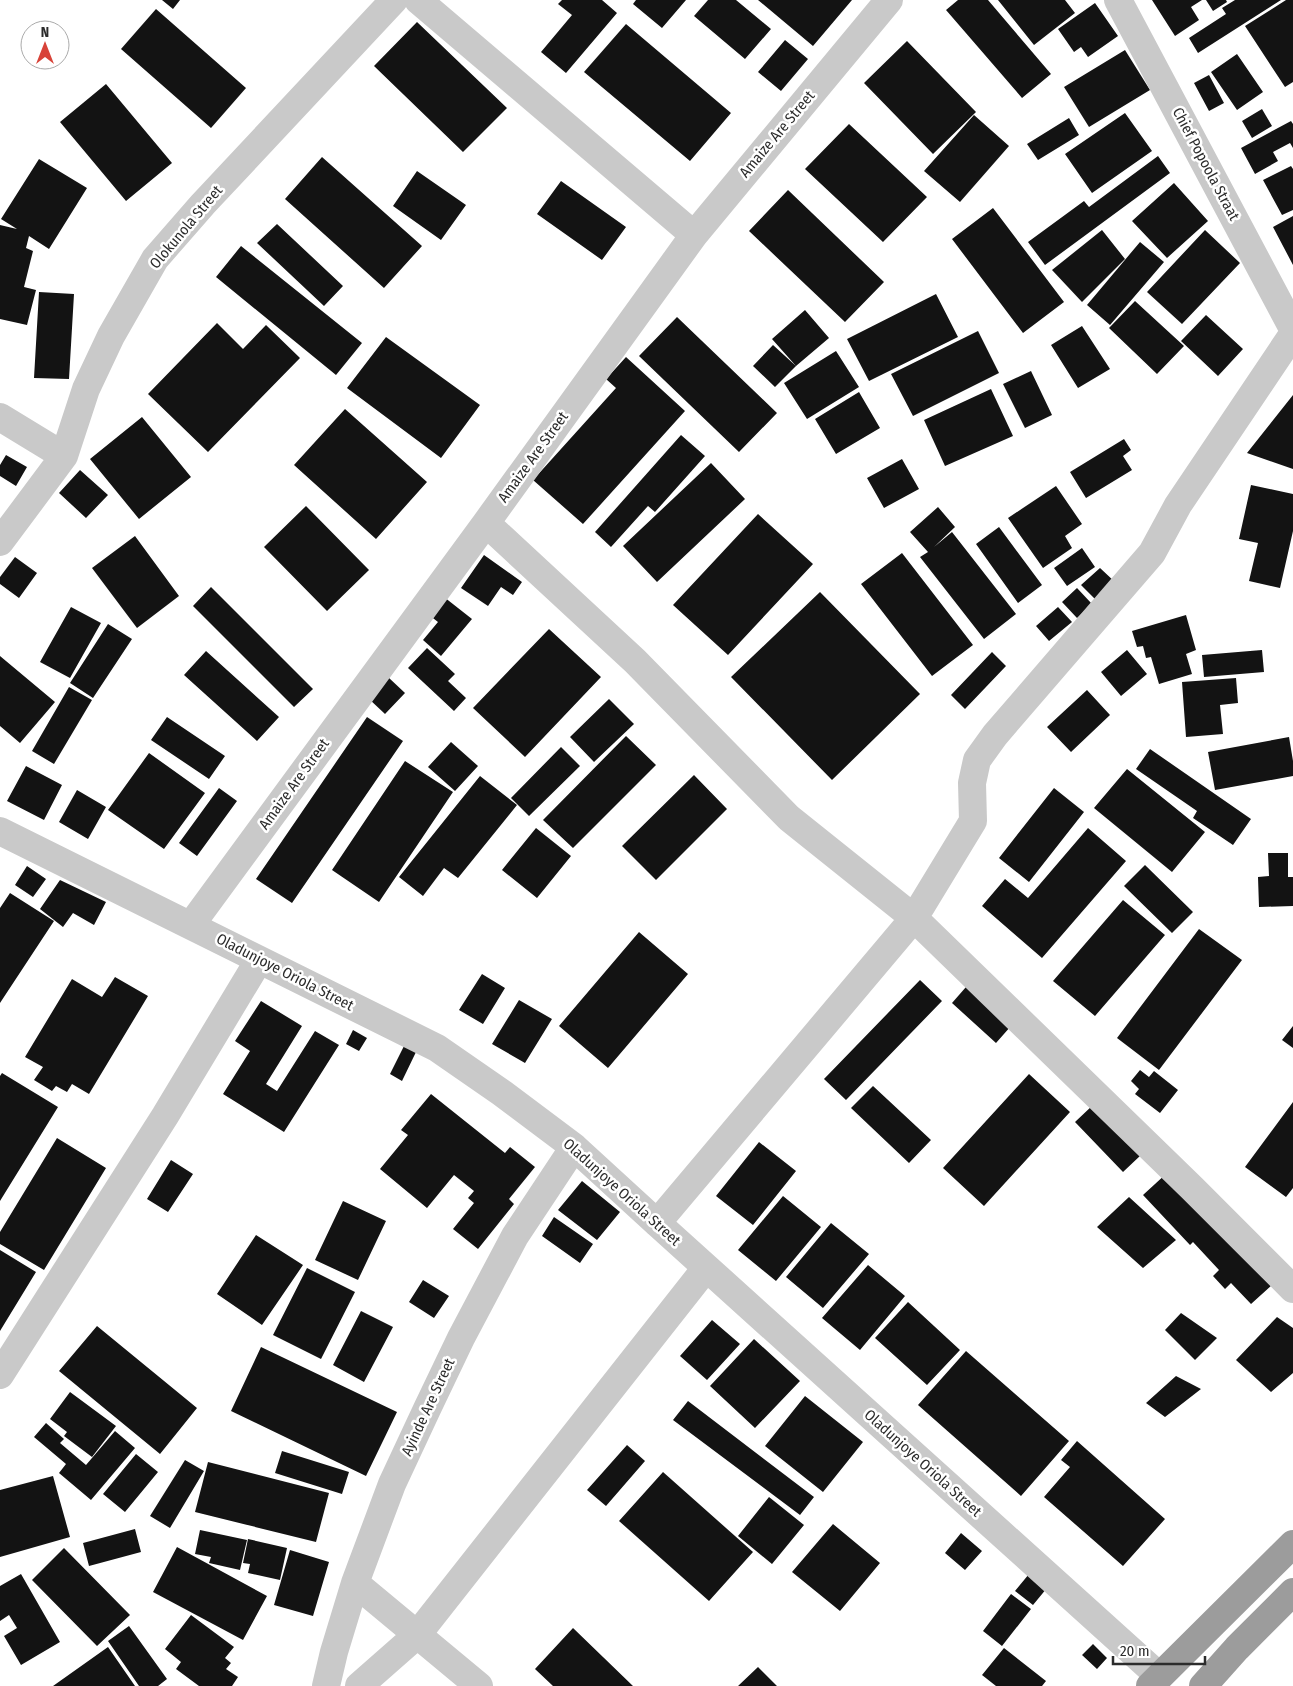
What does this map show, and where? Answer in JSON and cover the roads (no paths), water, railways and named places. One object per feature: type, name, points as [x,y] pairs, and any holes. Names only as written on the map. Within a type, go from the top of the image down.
[{"type":"highway","points":[[1155,1681],[1293,1544]]},
{"type":"highway","points":[[1203,1686],[1237,1648],[1293,1592]]},
{"type":"street","name":"Olokunola Street","points":[[0,542],[64,456],[86,389],[102,354],[156,259],[203,204],[394,0]]},
{"type":"street","points":[[418,0],[694,235]]},
{"type":"street","name":"Amaize Are Street","points":[[191,925],[486,523],[694,235],[889,0]]},
{"type":"street","name":"Chief Popoola Straat","points":[[1118,0],[1293,329]]},
{"type":"street","points":[[657,1223],[914,918],[973,821],[972,783],[977,760],[995,736],[1152,553],[1178,506],[1293,334]]},
{"type":"street","points":[[0,417],[64,456]]},
{"type":"street","points":[[486,523],[635,661],[789,818],[914,918],[1192,1188],[1293,1289]]},
{"type":"street","name":"Oladunjoye Oriola Street","points":[[0,831],[437,1048],[502,1093],[574,1147],[1155,1681]]},
{"type":"street","points":[[0,1375],[165,1116],[259,960]]},
{"type":"street","name":"Ayinde Are Street","points":[[326,1686],[334,1652],[355,1583],[392,1484],[461,1338],[515,1236],[574,1147]]},
{"type":"street","points":[[360,1686],[418,1635],[706,1268]]},
{"type":"street","points":[[355,1583],[478,1686]]}]
